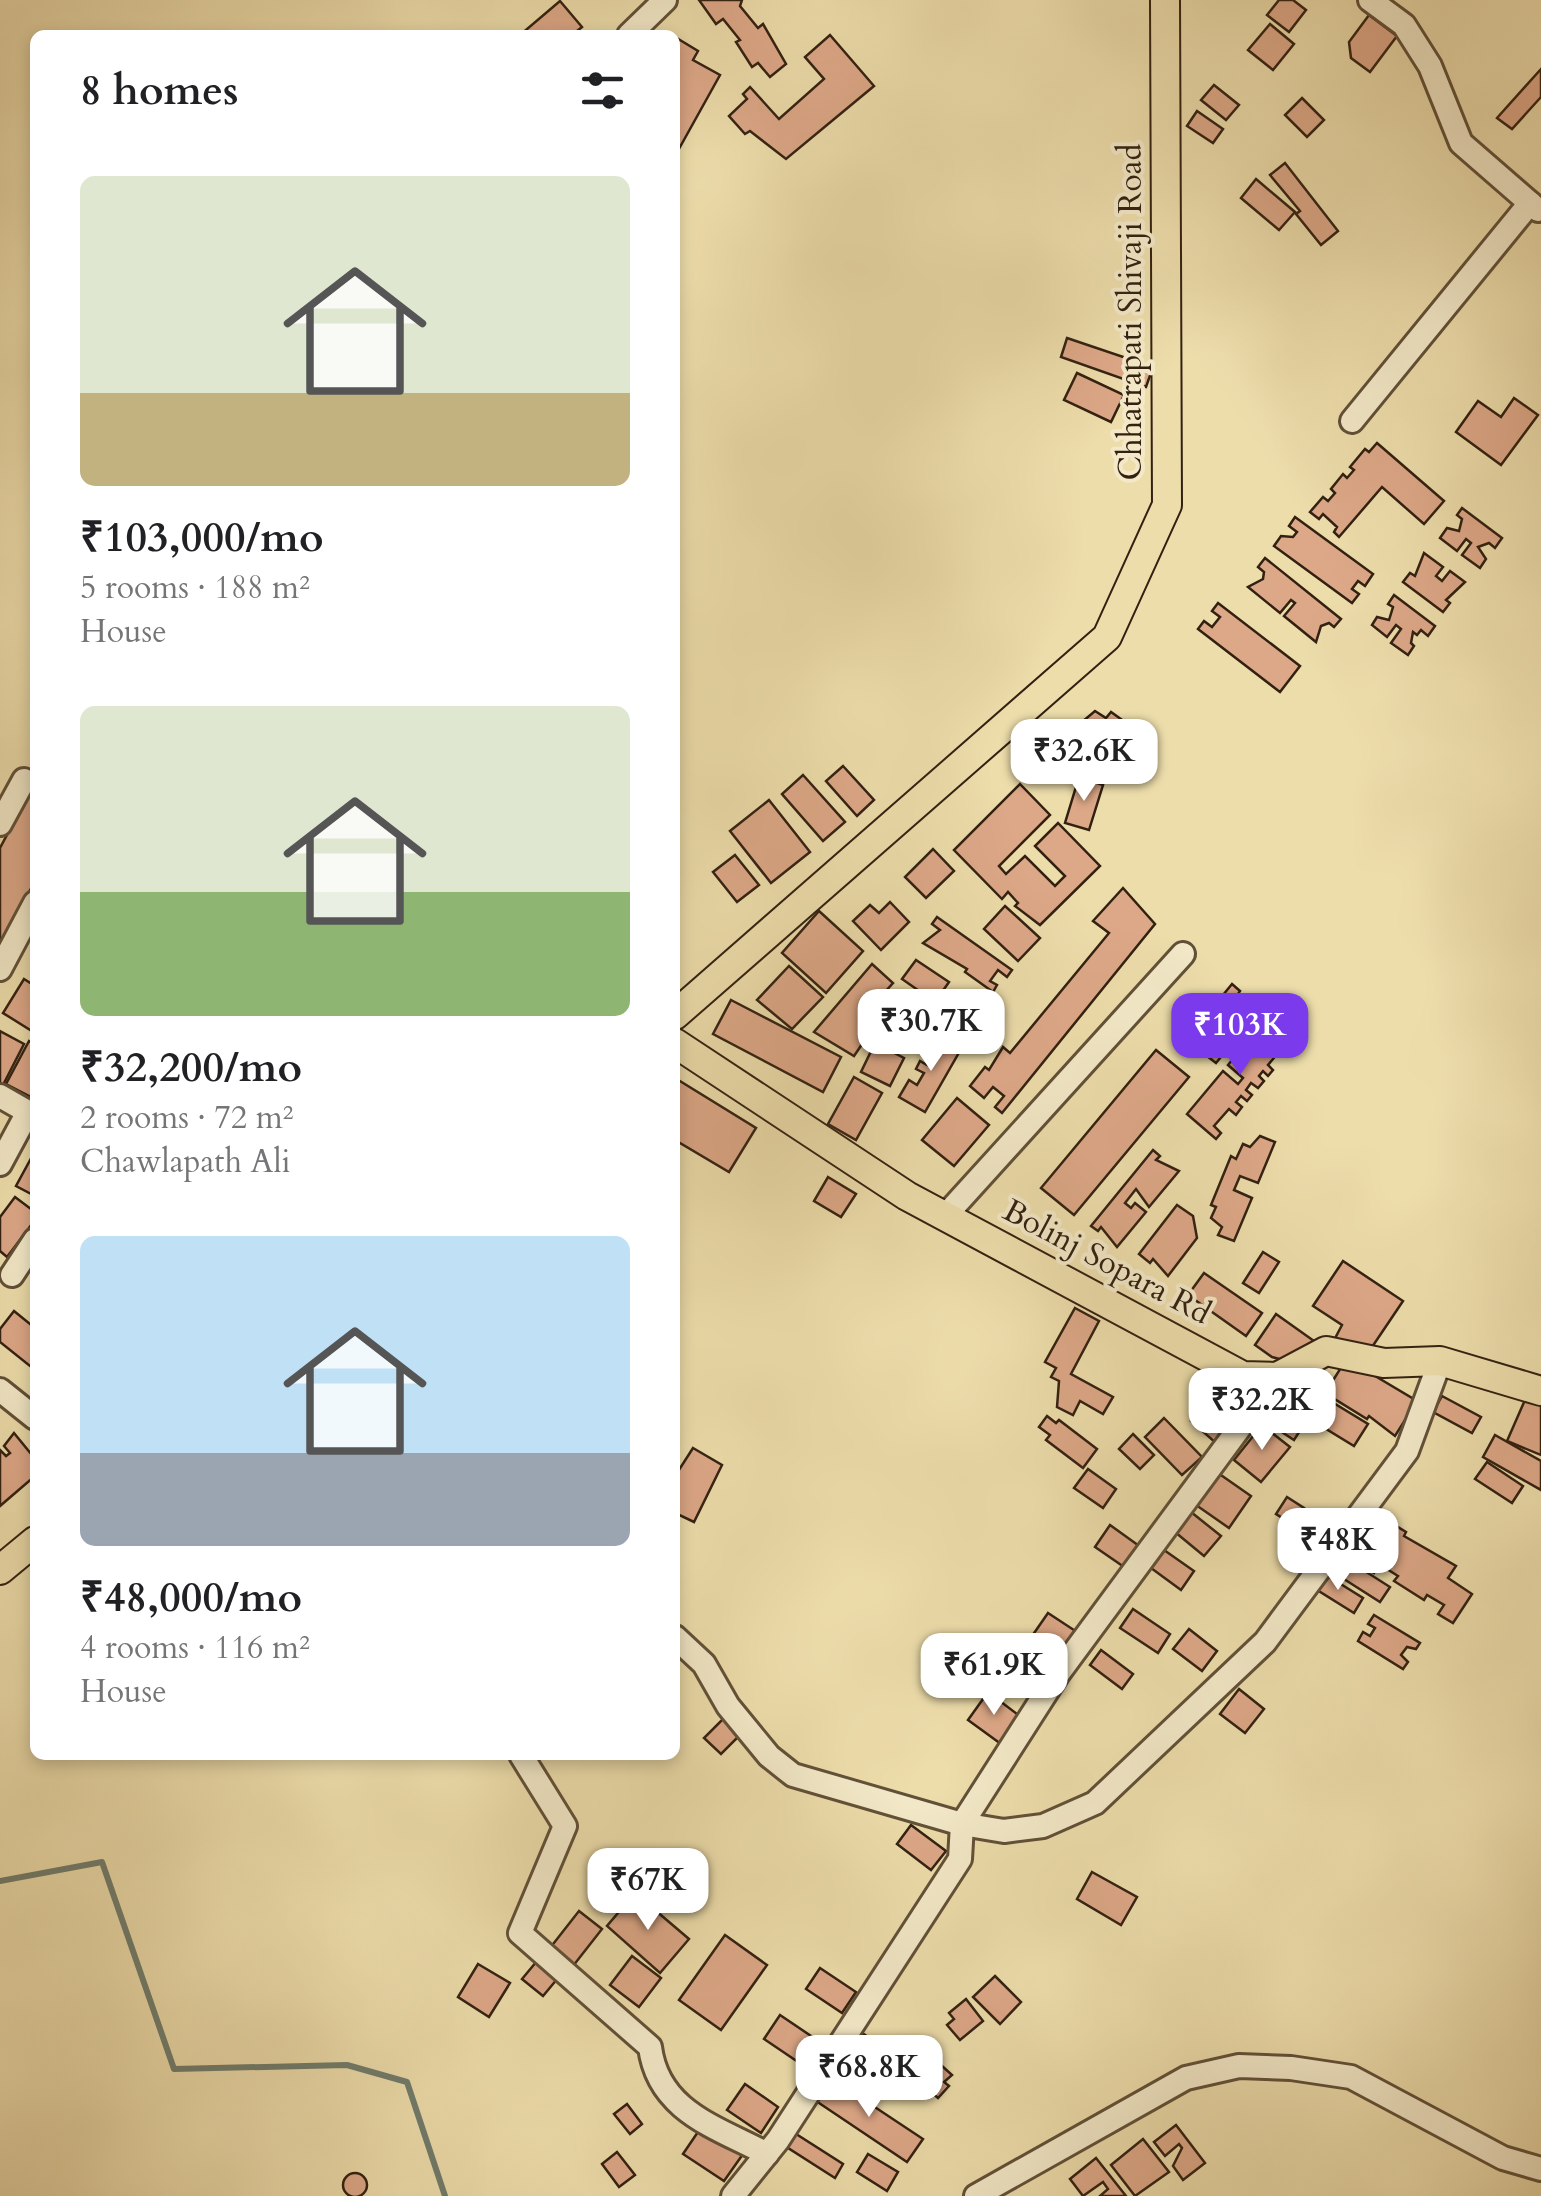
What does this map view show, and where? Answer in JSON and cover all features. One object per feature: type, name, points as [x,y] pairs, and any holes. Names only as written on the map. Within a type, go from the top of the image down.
[{"type":"main road","name":"Chhatrapati Shivaji Road","points":[[680,1011],[1108,638],[1167,505],[1165,0]]},
{"type":"main road","name":"Bolinj Sopara Rd","points":[[680,1046],[906,1196],[1242,1376],[1277,1377]]},
{"type":"main road","points":[[1277,1377],[1326,1350],[1384,1363],[1440,1362],[1541,1390]]},
{"type":"main road","points":[[0,1570],[30,1545]]},
{"type":"street","points":[[634,30],[665,0]]},
{"type":"street","points":[[1352,421],[1536,207],[1461,143],[1430,66],[1404,25],[1370,0]]},
{"type":"street","points":[[0,775],[29,782],[0,824]]},
{"type":"street","points":[[0,970],[30,913]]},
{"type":"street","points":[[946,1216],[1184,954]]},
{"type":"street","points":[[0,1096],[30,1113]]},
{"type":"street","points":[[0,1164],[30,1117]]},
{"type":"street","points":[[12,1275],[30,1248]]},
{"type":"street","points":[[680,1641],[704,1664],[728,1706],[769,1756],[793,1776],[962,1824],[1004,1831],[1042,1826],[1095,1802],[1265,1642],[1407,1451],[1440,1362]]},
{"type":"street","points":[[733,2196],[767,2154],[960,1859],[962,1824],[1058,1674],[1277,1377]]},
{"type":"street","points":[[0,1390],[30,1414]]},
{"type":"street","points":[[524,1760],[565,1826],[520,1934],[650,2046],[652,2068],[664,2092],[686,2111],[767,2154]]},
{"type":"street","points":[[976,2196],[1186,2078],[1239,2066],[1291,2068],[1351,2077],[1437,2119],[1502,2158],[1541,2169]]},
{"type":"building","points":[[699,0],[742,0],[740,6],[758,28],[763,24],[786,64],[770,77],[758,63],[752,67],[736,42],[740,40],[723,19],[716,24]]},
{"type":"building","points":[[1279,0],[1293,0],[1306,10],[1289,32],[1267,15]]},
{"type":"building","points":[[560,1],[582,27],[578,30],[526,30]]},
{"type":"building","points":[[1369,15],[1397,36],[1370,72],[1351,58],[1349,42]]},
{"type":"building","points":[[1270,24],[1294,44],[1273,70],[1248,50]]},
{"type":"building","points":[[830,35],[874,86],[786,159],[750,131],[745,134],[729,116],[747,99],[743,94],[750,87],[779,119],[824,79],[805,57]]},
{"type":"building","points":[[680,40],[698,51],[693,60],[720,75],[680,147]]},
{"type":"building","points":[[1541,69],[1541,97],[1512,129],[1497,118]]},
{"type":"building","points":[[1214,85],[1239,105],[1226,120],[1201,100]]},
{"type":"building","points":[[1302,98],[1324,120],[1307,137],[1285,115]]},
{"type":"building","points":[[1197,111],[1223,129],[1213,143],[1187,126]]},
{"type":"building","points":[[1285,163],[1338,231],[1321,245],[1296,214],[1300,211],[1270,175]]},
{"type":"building","points":[[1256,179],[1295,212],[1279,230],[1241,198]]},
{"type":"building","points":[[1067,338],[1153,367],[1146,387],[1061,357]]},
{"type":"building","points":[[1077,373],[1124,395],[1111,422],[1064,400]]},
{"type":"building","points":[[1514,398],[1538,415],[1501,465],[1456,432],[1478,401],[1501,417]]},
{"type":"building","points":[[1377,443],[1444,501],[1424,524],[1382,487],[1339,537],[1334,532],[1337,527],[1323,514],[1319,519],[1310,512],[1323,497],[1328,501],[1335,493],[1331,489],[1343,474],[1347,478],[1354,470],[1350,467],[1365,449],[1369,452]]},
{"type":"building","points":[[1462,508],[1502,538],[1495,548],[1489,543],[1478,547],[1486,559],[1480,568],[1462,555],[1471,543],[1466,539],[1457,551],[1440,538],[1447,528],[1459,531],[1462,519],[1457,515]]},
{"type":"building","points":[[1295,517],[1373,574],[1365,586],[1358,581],[1352,589],[1359,594],[1352,603],[1274,546],[1281,536],[1293,537],[1297,532],[1289,526]]},
{"type":"building","points":[[1424,553],[1443,567],[1436,576],[1442,581],[1450,571],[1465,582],[1446,600],[1450,603],[1443,612],[1403,582],[1410,573],[1415,576]]},
{"type":"building","points":[[1265,558],[1341,619],[1334,627],[1329,623],[1321,626],[1316,642],[1284,616],[1295,603],[1291,600],[1280,613],[1248,587],[1263,579],[1264,572],[1258,567]]},
{"type":"building","points":[[1394,595],[1435,626],[1428,636],[1421,630],[1417,635],[1413,632],[1414,646],[1408,655],[1391,643],[1401,629],[1396,625],[1387,637],[1372,625],[1377,617],[1389,620],[1393,607],[1388,604]]},
{"type":"building","points":[[1218,603],[1300,666],[1280,692],[1198,629],[1204,621],[1212,627],[1220,617],[1212,611]]},
{"type":"building","points":[[1095,711],[1106,718],[1111,712],[1125,722],[1090,771],[1079,763],[1085,754],[1075,746],[1089,727],[1082,722]]},
{"type":"building","points":[[843,766],[874,800],[857,816],[826,781]]},
{"type":"building","points":[[803,775],[845,822],[823,841],[782,794]]},
{"type":"building","points":[[1079,777],[1103,785],[1089,830],[1065,823]]},
{"type":"building","points":[[1020,784],[1050,815],[999,866],[1006,874],[1025,856],[1055,886],[1065,876],[1035,846],[1058,823],[1100,866],[1040,925],[1015,906],[1018,903],[1008,892],[1002,899],[954,850]]},
{"type":"building","points":[[30,797],[30,890],[0,946],[0,848]]},
{"type":"building","points":[[769,800],[810,852],[771,883],[730,831]]},
{"type":"building","points":[[933,849],[954,871],[926,898],[905,877]]},
{"type":"building","points":[[735,855],[759,885],[737,902],[713,872]]},
{"type":"building","points":[[1123,888],[1155,924],[1002,1113],[995,1107],[1004,1096],[993,1087],[984,1098],[970,1086],[985,1067],[989,1070],[1003,1047],[1010,1053],[1109,933],[1093,921]]},
{"type":"building","points":[[890,902],[909,922],[881,950],[853,921],[870,905],[879,913]]},
{"type":"building","points":[[1005,906],[1040,938],[1018,961],[984,929]]},
{"type":"building","points":[[819,911],[863,951],[826,993],[782,953]]},
{"type":"building","points":[[937,917],[1012,970],[1007,977],[998,970],[990,981],[997,985],[993,992],[965,972],[967,969],[923,943],[940,930],[932,924]]},
{"type":"building","points":[[916,960],[949,982],[935,1002],[902,979]]},
{"type":"building","points":[[872,964],[893,983],[863,1016],[875,1025],[854,1056],[814,1032]]},
{"type":"building","points":[[789,966],[823,997],[792,1029],[757,1000]]},
{"type":"building","points":[[24,979],[30,983],[30,1030],[3,1013]]},
{"type":"building","points":[[1232,984],[1240,991],[1236,997],[1249,1008],[1254,1002],[1261,1008],[1216,1063],[1207,1056],[1216,1045],[1205,1036],[1196,1047],[1187,1039]]},
{"type":"building","points":[[898,991],[928,1008],[909,1041],[895,1033],[900,1024],[884,1015]]},
{"type":"building","points":[[731,1000],[841,1057],[823,1092],[713,1034]]},
{"type":"building","points":[[973,1005],[985,1014],[969,1037],[957,1029]]},
{"type":"building","points":[[1265,1020],[1294,1044],[1288,1052],[1283,1047],[1268,1065],[1273,1070],[1268,1076],[1263,1071],[1259,1076],[1264,1081],[1258,1088],[1251,1083],[1246,1090],[1252,1095],[1247,1101],[1241,1096],[1236,1102],[1242,1107],[1236,1115],[1229,1109],[1214,1126],[1221,1133],[1216,1139],[1187,1114],[1223,1071],[1238,1084],[1243,1078],[1228,1065]]},
{"type":"building","points":[[0,1031],[24,1044],[3,1085],[0,1083]]},
{"type":"building","points":[[935,1035],[961,1049],[925,1112],[899,1097],[909,1080],[917,1085],[924,1073],[916,1069],[920,1061],[927,1065],[932,1055],[925,1052]]},
{"type":"building","points":[[29,1041],[30,1096],[6,1084]]},
{"type":"building","points":[[875,1043],[904,1058],[890,1086],[861,1072]]},
{"type":"building","points":[[1156,1050],[1189,1077],[1074,1215],[1041,1188]]},
{"type":"building","points":[[854,1077],[882,1093],[856,1140],[828,1124]]},
{"type":"building","points":[[680,1081],[756,1128],[729,1172],[680,1143]]},
{"type":"building","points":[[957,1098],[989,1125],[954,1166],[922,1140]]},
{"type":"building","points":[[1260,1136],[1275,1142],[1258,1183],[1240,1176],[1234,1190],[1252,1198],[1234,1241],[1218,1235],[1222,1227],[1211,1218],[1216,1207],[1211,1205],[1231,1156],[1236,1159],[1243,1144],[1250,1147]]},
{"type":"building","points":[[1153,1150],[1160,1156],[1156,1160],[1179,1171],[1149,1207],[1136,1189],[1125,1203],[1131,1208],[1135,1203],[1146,1212],[1117,1247],[1101,1227],[1098,1231],[1091,1226]]},
{"type":"building","points":[[30,1160],[30,1193],[16,1186]]},
{"type":"building","points":[[828,1177],[856,1194],[841,1217],[814,1201]]},
{"type":"building","points":[[15,1197],[30,1208],[30,1227],[7,1257],[0,1251],[0,1217]]},
{"type":"building","points":[[1177,1205],[1193,1216],[1197,1238],[1168,1276],[1153,1259],[1150,1263],[1139,1254]]},
{"type":"building","points":[[1263,1252],[1279,1262],[1259,1293],[1243,1283]]},
{"type":"building","points":[[1343,1261],[1403,1301],[1366,1356],[1331,1346],[1342,1325],[1313,1306]]},
{"type":"building","points":[[1204,1273],[1262,1313],[1246,1336],[1188,1295]]},
{"type":"building","points":[[1075,1308],[1099,1321],[1071,1374],[1113,1397],[1103,1414],[1080,1401],[1073,1415],[1057,1407],[1059,1381],[1051,1377],[1056,1368],[1045,1362]]},
{"type":"building","points":[[14,1311],[30,1324],[30,1366],[0,1342],[0,1329]]},
{"type":"building","points":[[1276,1314],[1314,1341],[1298,1364],[1272,1357],[1255,1345]]},
{"type":"building","points":[[1342,1366],[1348,1370],[1360,1367],[1417,1401],[1395,1436],[1369,1416],[1367,1419],[1325,1393]]},
{"type":"building","points":[[1220,1377],[1250,1403],[1230,1426],[1200,1400]]},
{"type":"building","points":[[1299,1382],[1368,1424],[1354,1446],[1282,1402]]},
{"type":"building","points":[[1528,1393],[1541,1399],[1541,1455],[1507,1441]]},
{"type":"building","points":[[1442,1396],[1481,1417],[1472,1433],[1433,1412]]},
{"type":"building","points":[[1203,1407],[1229,1430],[1217,1444],[1191,1421]]},
{"type":"building","points":[[1272,1410],[1301,1429],[1294,1440],[1265,1421]]},
{"type":"building","points":[[1047,1416],[1056,1423],[1059,1420],[1097,1449],[1083,1468],[1046,1440],[1050,1435],[1039,1427]]},
{"type":"building","points":[[1164,1418],[1202,1457],[1182,1475],[1145,1437]]},
{"type":"building","points":[[1262,1425],[1290,1447],[1261,1482],[1234,1460]]},
{"type":"building","points":[[14,1433],[30,1453],[30,1480],[0,1506],[0,1450],[6,1456],[10,1453],[4,1446]]},
{"type":"building","points":[[1133,1434],[1154,1455],[1140,1469],[1119,1449]]},
{"type":"building","points":[[1495,1435],[1541,1461],[1541,1490],[1483,1457]]},
{"type":"building","points":[[693,1448],[722,1465],[694,1522],[680,1515],[680,1468]]},
{"type":"building","points":[[1487,1462],[1523,1486],[1512,1503],[1475,1479]]},
{"type":"building","points":[[1088,1469],[1116,1489],[1103,1508],[1074,1488]]},
{"type":"building","points":[[1218,1473],[1251,1496],[1229,1528],[1196,1505]]},
{"type":"building","points":[[1287,1497],[1304,1508],[1294,1525],[1276,1514]]},
{"type":"building","points":[[1191,1512],[1221,1536],[1204,1556],[1175,1532]]},
{"type":"building","points":[[1388,1521],[1406,1532],[1404,1536],[1456,1566],[1448,1578],[1472,1594],[1453,1623],[1438,1614],[1444,1605],[1427,1595],[1424,1600],[1394,1581],[1398,1576],[1379,1564],[1374,1573],[1360,1565]]},
{"type":"building","points":[[1110,1525],[1142,1548],[1127,1569],[1095,1547]]},
{"type":"building","points":[[1164,1550],[1194,1571],[1181,1590],[1151,1568]]},
{"type":"building","points":[[1346,1559],[1390,1587],[1380,1602],[1336,1574]]},
{"type":"building","points":[[1323,1573],[1363,1598],[1354,1613],[1314,1588]]},
{"type":"building","points":[[1133,1609],[1170,1634],[1158,1653],[1120,1628]]},
{"type":"building","points":[[1048,1613],[1080,1634],[1062,1660],[1030,1639]]},
{"type":"building","points":[[1374,1615],[1420,1643],[1416,1649],[1407,1647],[1401,1655],[1408,1662],[1403,1669],[1358,1641],[1363,1632],[1370,1636],[1375,1628],[1368,1624]]},
{"type":"building","points":[[1189,1629],[1217,1651],[1202,1671],[1173,1649]]},
{"type":"building","points":[[1017,1642],[1056,1669],[1039,1694],[1000,1667]]},
{"type":"building","points":[[1101,1650],[1133,1674],[1122,1689],[1090,1665]]},
{"type":"building","points":[[1239,1689],[1264,1709],[1245,1733],[1220,1714]]},
{"type":"building","points":[[988,1692],[1021,1717],[1001,1744],[968,1720]]},
{"type":"building","points":[[726,1716],[743,1732],[721,1754],[704,1738]]},
{"type":"building","points":[[911,1825],[946,1851],[931,1870],[897,1844]]},
{"type":"building","points":[[1092,1872],[1137,1897],[1121,1925],[1077,1899]]},
{"type":"building","points":[[635,1893],[689,1939],[660,1973],[607,1926]]},
{"type":"building","points":[[579,1911],[602,1929],[573,1966],[550,1948]]},
{"type":"building","points":[[725,1935],[767,1965],[721,2030],[679,2000]]},
{"type":"building","points":[[542,1955],[563,1972],[543,1996],[522,1979]]},
{"type":"building","points":[[632,1956],[661,1978],[639,2007],[610,1985]]},
{"type":"building","points":[[478,1964],[510,1983],[489,2017],[458,1997]]},
{"type":"building","points":[[820,1968],[856,1992],[842,2013],[806,1989]]},
{"type":"building","points":[[995,1976],[1021,2002],[1000,2024],[973,1997]]},
{"type":"building","points":[[966,1999],[983,2021],[960,2040],[947,2025],[954,2019],[949,2013]]},
{"type":"building","points":[[780,2015],[820,2042],[804,2066],[764,2039]]},
{"type":"building","points":[[862,2033],[904,2060],[919,2045],[952,2075],[944,2082],[949,2086],[938,2098],[909,2073],[904,2078],[891,2069],[886,2074],[850,2051]]},
{"type":"building","points":[[831,2078],[923,2139],[907,2162],[816,2101]]},
{"type":"building","points":[[745,2084],[778,2107],[761,2133],[727,2110]]},
{"type":"building","points":[[627,2104],[642,2124],[630,2134],[614,2114]]},
{"type":"building","points":[[1176,2125],[1205,2163],[1183,2180],[1173,2166],[1182,2148],[1179,2144],[1165,2156],[1154,2142]]},
{"type":"building","points":[[702,2126],[743,2154],[724,2181],[683,2154]]},
{"type":"building","points":[[793,2132],[843,2164],[835,2178],[785,2146]]},
{"type":"building","points":[[1143,2139],[1169,2172],[1135,2196],[1111,2165]]},
{"type":"building","points":[[617,2152],[635,2175],[619,2187],[602,2164]]},
{"type":"building","points":[[868,2154],[898,2172],[887,2191],[857,2172]]},
{"type":"building","points":[[1096,2158],[1126,2196],[1100,2196],[1108,2189],[1103,2182],[1083,2196],[1070,2179]]},
{"type":"building","points":[[355,2173],[367,2185],[355,2197],[343,2185]]},
{"type":"waterway","points":[[0,1881],[102,1862],[174,2069],[347,2065],[407,2082],[445,2196]]}]
